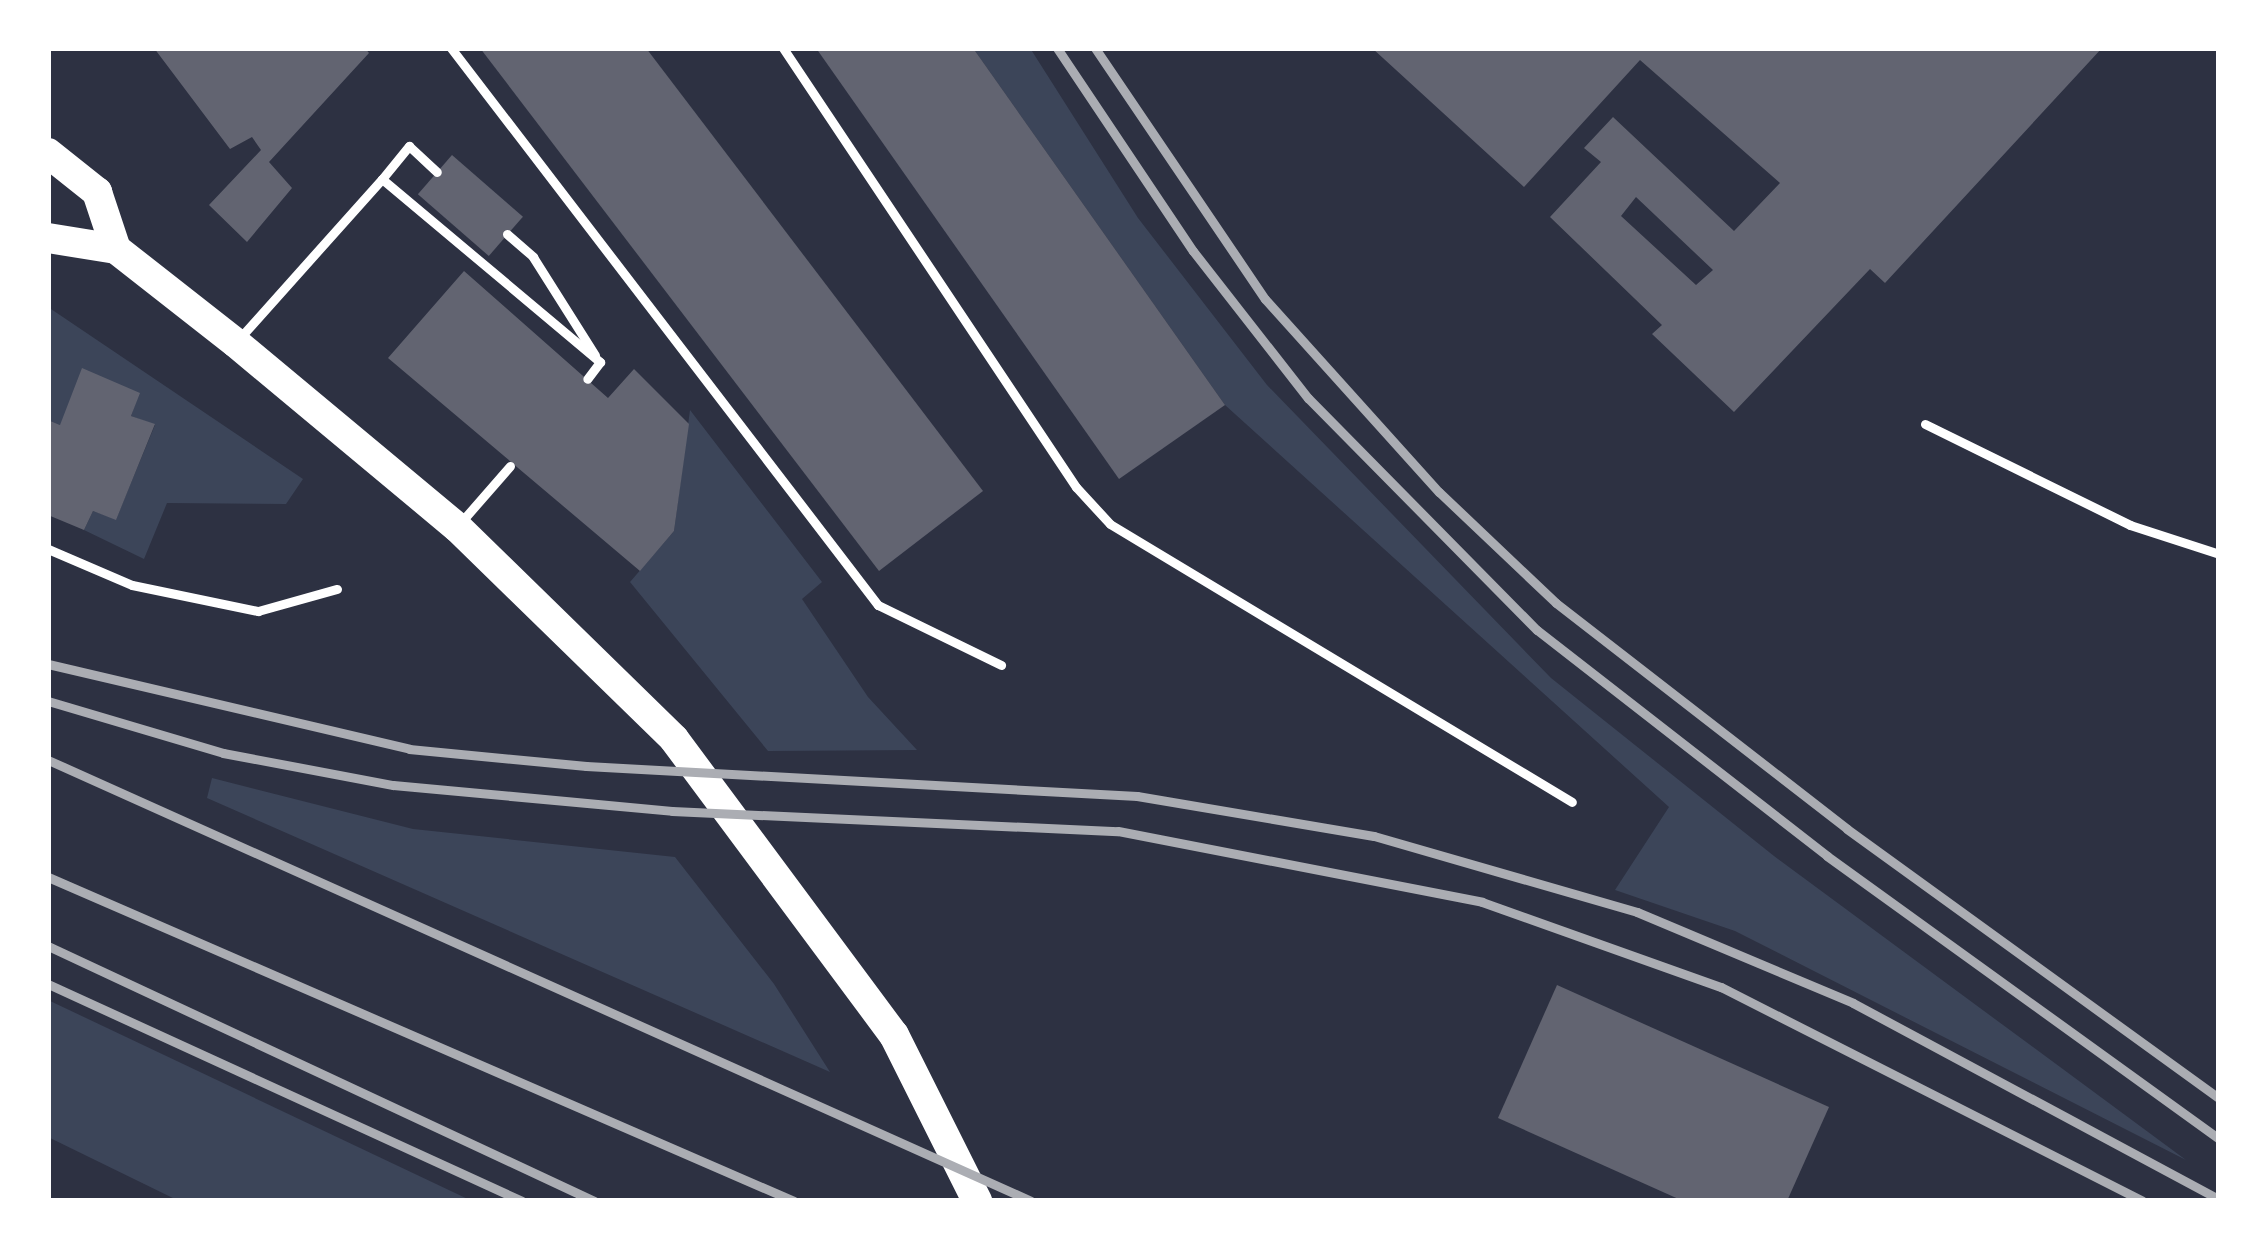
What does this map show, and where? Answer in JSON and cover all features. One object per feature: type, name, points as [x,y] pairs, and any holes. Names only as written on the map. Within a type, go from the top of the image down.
[{"type":"main road","points":[[48,153],[97,192],[116,249]]},
{"type":"main road","points":[[48,238],[116,249],[236,343],[457,527],[674,739],[894,1034],[977,1201]]},
{"type":"lane","points":[[452,48],[878,605],[1001,665]]},
{"type":"lane","points":[[783,48],[1076,487],[1110,524],[1572,802]]},
{"type":"lane","points":[[236,343],[410,146],[437,172]]},
{"type":"lane","points":[[382,179],[600,362]]},
{"type":"lane","points":[[507,235],[533,257],[600,362]]},
{"type":"lane","points":[[586,379],[600,362]]},
{"type":"lane","points":[[1925,424],[2130,525],[2219,554]]},
{"type":"lane","points":[[457,527],[510,466]]},
{"type":"lane","points":[[48,549],[132,586],[258,611],[337,589]]},
{"type":"shaded area","points":[[973,48],[1030,48],[1138,218],[1267,385],[1551,678],[1774,856],[2186,1160],[1735,931],[1615,890],[1669,807],[1225,405]]},
{"type":"shaded area","points":[[48,307],[303,479],[286,504],[167,503],[144,559],[84,530],[93,511],[116,519],[155,425],[131,416],[139,393],[60,425],[48,420]]},
{"type":"shaded area","points":[[690,410],[822,582],[802,599],[868,697],[917,750],[768,751],[630,582],[674,531]]},
{"type":"shaded area","points":[[212,778],[413,829],[675,857],[774,984],[830,1072],[207,798]]},
{"type":"shaded area","points":[[48,1000],[472,1201],[179,1201],[48,1137]]},
{"type":"building","points":[[154,48],[365,48],[369,53],[269,162],[292,188],[247,242],[209,205],[261,150],[252,137],[230,149]]},
{"type":"building","points":[[480,48],[646,48],[983,491],[879,571]]},
{"type":"building","points":[[816,48],[973,48],[1225,405],[1119,479]]},
{"type":"building","points":[[1372,48],[2102,48],[1885,283],[1870,269],[1734,412],[1652,334],[1662,325],[1550,217],[1601,162],[1584,148],[1613,117],[1734,231],[1780,183],[1640,60],[1524,187]],"holes":[[[1636,197],[1713,270],[1696,285],[1621,216]]]},
{"type":"building","points":[[452,155],[523,217],[489,256],[418,194]]},
{"type":"building","points":[[464,271],[608,398],[634,369],[689,424],[674,531],[640,571],[388,358]]},
{"type":"building","points":[[82,368],[140,393],[131,416],[155,424],[116,520],[93,511],[84,530],[48,515],[48,420],[60,425]]},
{"type":"building","points":[[1557,985],[1829,1107],[1787,1201],[1683,1201],[1498,1118]]},
{"type":"railway","points":[[1057,48],[1193,251],[1308,398],[1537,630],[1827,856],[2219,1139]]},
{"type":"railway","points":[[1095,48],[1265,299],[1439,492],[1556,603],[1847,829],[2219,1098]]},
{"type":"railway","points":[[48,664],[409,749],[586,766],[1137,796],[1374,836],[1637,912],[1853,1003],[2219,1199]]},
{"type":"railway","points":[[48,701],[223,753],[393,785],[672,811],[1118,831],[1482,902],[1721,987],[2142,1201]]},
{"type":"railway","points":[[48,760],[1031,1201]]},
{"type":"railway","points":[[48,877],[794,1201]]},
{"type":"railway","points":[[48,946],[594,1201]]},
{"type":"railway","points":[[48,984],[522,1201]]}]
